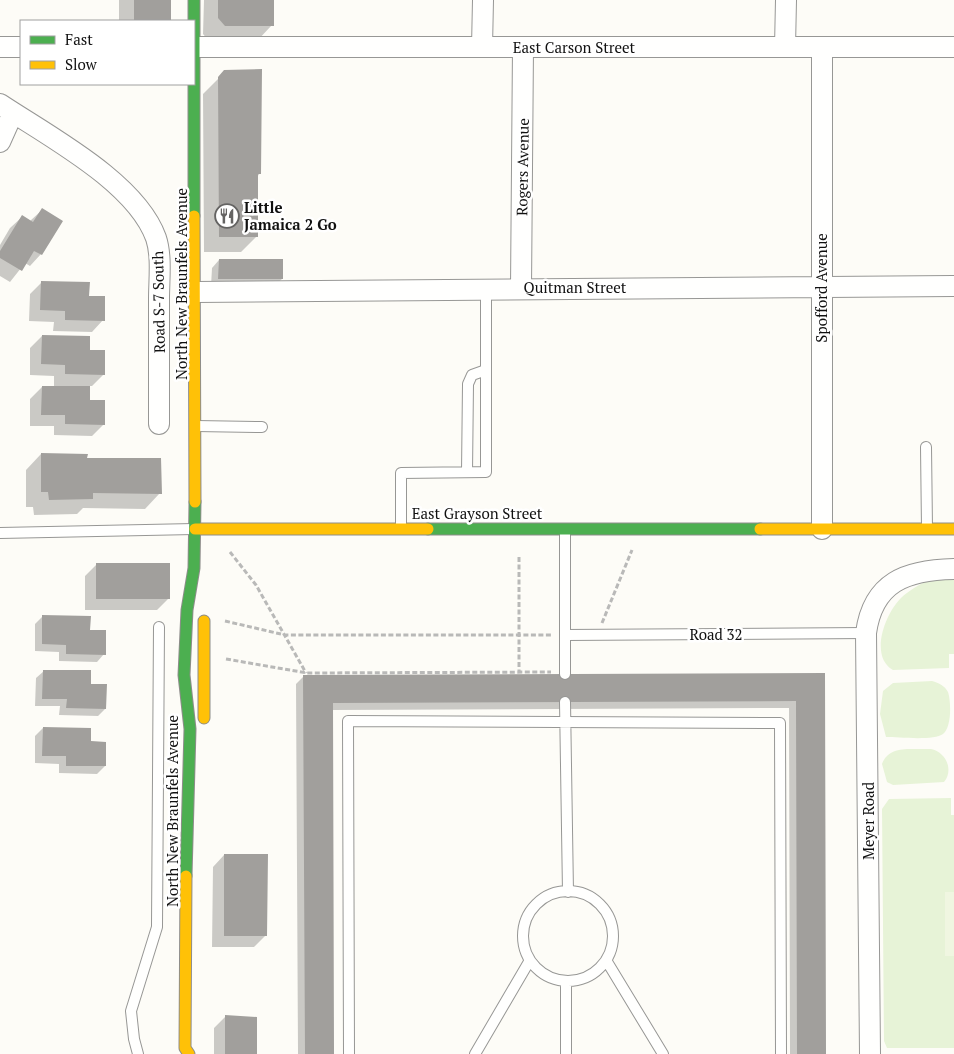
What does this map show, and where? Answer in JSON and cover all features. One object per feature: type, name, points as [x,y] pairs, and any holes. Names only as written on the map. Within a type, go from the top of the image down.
[{"type":"street","name":"North New Braunfels Avenue","points":[[194,0],[194,20]]},
{"type":"street","points":[[482,47],[483,0]]},
{"type":"street","points":[[785,47],[786,0]]},
{"type":"street","points":[[0,47],[20,47]]},
{"type":"street","name":"East Carson Street","points":[[195,47],[954,47]]},
{"type":"street","name":"Rogers Avenue","points":[[521,288],[523,47]]},
{"type":"street","name":"Spofford Avenue","points":[[822,47],[822,529]]},
{"type":"street","name":"North New Braunfels Avenue","points":[[189,1054],[185,1048],[191,838],[188,764],[190,729],[184,675],[187,610],[194,568],[195,529],[194,85]]},
{"type":"street","points":[[0,142],[7,109]]},
{"type":"street","name":"Road S-7 South","points":[[7,109],[84,159],[118,187],[150,226],[157,240],[160,268],[159,424]]},
{"type":"street","name":"Quitman Street","points":[[196,292],[486,288],[954,286]]},
{"type":"street","name":"East Grayson Street","points":[[195,529],[954,529]]},
{"type":"street","name":"North New Braunfels Avenue","points":[[194,568],[202,601],[204,735]]},
{"type":"street","name":"Meyer Road","points":[[870,1054],[866,633],[869,615],[882,591],[922,571],[954,569]]},
{"type":"lane","points":[[401,528],[401,473],[486,472],[486,288]]},
{"type":"lane","points":[[467,472],[468,384],[472,375],[486,370]]},
{"type":"lane","points":[[196,426],[262,427]]},
{"type":"lane","points":[[926,447],[927,529]]},
{"type":"lane","points":[[565,528],[565,673]]},
{"type":"lane","name":"East Grayson Street","points":[[0,533],[195,529]]},
{"type":"lane","points":[[138,1054],[134,1039],[131,1011],[157,927],[159,627]]},
{"type":"lane","name":"Road 32","points":[[565,635],[866,633]]},
{"type":"lane","points":[[565,702],[568,892]]},
{"type":"lane","points":[[349,1054],[348,721],[780,724],[781,1054]]},
{"type":"lane","points":[[188,764],[204,764]]},
{"type":"lane","points":[[568,892],[588,896],[601,906],[610,919],[613,940],[606,960],[593,974],[576,980],[566,981],[550,977],[530,960],[526,950],[524,930],[532,910],[547,897],[568,892]]},
{"type":"lane","points":[[475,1054],[530,960]]},
{"type":"lane","points":[[606,960],[663,1054]]},
{"type":"lane","points":[[566,981],[566,1054]]},
{"type":"path","points":[[224,544],[256,585],[307,673]]},
{"type":"path","points":[[519,557],[519,673]]},
{"type":"path","points":[[597,635],[628,558]]},
{"type":"path","points":[[219,620],[285,635],[565,635]]},
{"type":"path","points":[[220,658],[307,673],[565,673]]},
{"type":"green space","points":[[954,578],[954,654],[949,654],[949,668],[893,670],[886,664],[882,655],[881,645],[885,624],[895,605],[907,593],[923,583],[933,579]]},
{"type":"green space","points":[[932,681],[942,685],[948,692],[950,714],[946,731],[943,734],[932,737],[886,737],[880,714],[883,691],[893,683]]},
{"type":"green space","points":[[902,749],[931,749],[941,754],[947,762],[948,772],[944,782],[893,785],[887,782],[882,764],[890,753]]},
{"type":"green space","points":[[951,798],[951,815],[954,815],[954,1048],[887,1048],[884,1041],[882,809],[889,799]]},
{"type":"green space","points":[[945,892],[954,892],[954,956],[945,956]]},
{"type":"building","points":[[134,0],[171,0],[171,20],[134,20]]},
{"type":"building","points":[[218,0],[274,0],[274,26],[225,26],[218,18]]},
{"type":"building","points":[[262,69],[258,237],[219,237],[218,77],[224,70]]},
{"type":"building","points":[[42,208],[63,221],[42,255],[34,251],[22,271],[0,258],[0,251],[22,215],[33,222]]},
{"type":"building","points":[[219,259],[283,259],[283,279],[218,279]]},
{"type":"building","points":[[41,281],[90,282],[89,296],[105,296],[105,321],[65,320],[65,311],[40,310]]},
{"type":"building","points":[[42,335],[90,336],[90,350],[105,350],[105,375],[65,374],[65,365],[41,364]]},
{"type":"building","points":[[42,386],[90,386],[90,400],[105,400],[105,425],[65,424],[65,415],[41,415]]},
{"type":"building","points":[[41,453],[88,454],[87,458],[161,458],[162,494],[93,493],[93,499],[49,500],[48,492],[41,492]]},
{"type":"building","points":[[96,563],[170,563],[170,599],[96,599]]},
{"type":"building","points":[[42,615],[91,616],[90,630],[106,630],[106,655],[66,654],[66,645],[42,644]]},
{"type":"building","points":[[43,670],[91,670],[91,684],[107,684],[106,709],[66,708],[67,699],[42,699]]},
{"type":"building","points":[[825,673],[826,1054],[797,1054],[796,701],[333,703],[334,1054],[305,1054],[303,675]]},
{"type":"building","points":[[43,727],[91,728],[91,741],[106,742],[106,766],[66,766],[66,756],[42,756]]},
{"type":"building","points":[[224,854],[268,854],[267,936],[224,936]]},
{"type":"building","points":[[225,1015],[257,1017],[257,1054],[225,1054]]},
{"type":"traffic: fast","points":[[194,0],[194,20]]},
{"type":"traffic: fast","points":[[194,85],[194,216]]},
{"type":"traffic: fast","points":[[186,876],[190,729],[184,675],[187,610],[194,568],[195,502]]},
{"type":"traffic: fast","points":[[428,529],[760,529]]},
{"type":"traffic: slow","points":[[194,216],[195,502]]},
{"type":"traffic: slow","points":[[195,529],[428,529]]},
{"type":"traffic: slow","points":[[760,529],[954,529]]},
{"type":"traffic: slow","points":[[204,621],[204,718]]},
{"type":"traffic: slow","points":[[186,876],[185,1048],[189,1054]]},
{"type":"place","name":"Little Jamaica 2 Go","points":[[227,216]]}]
